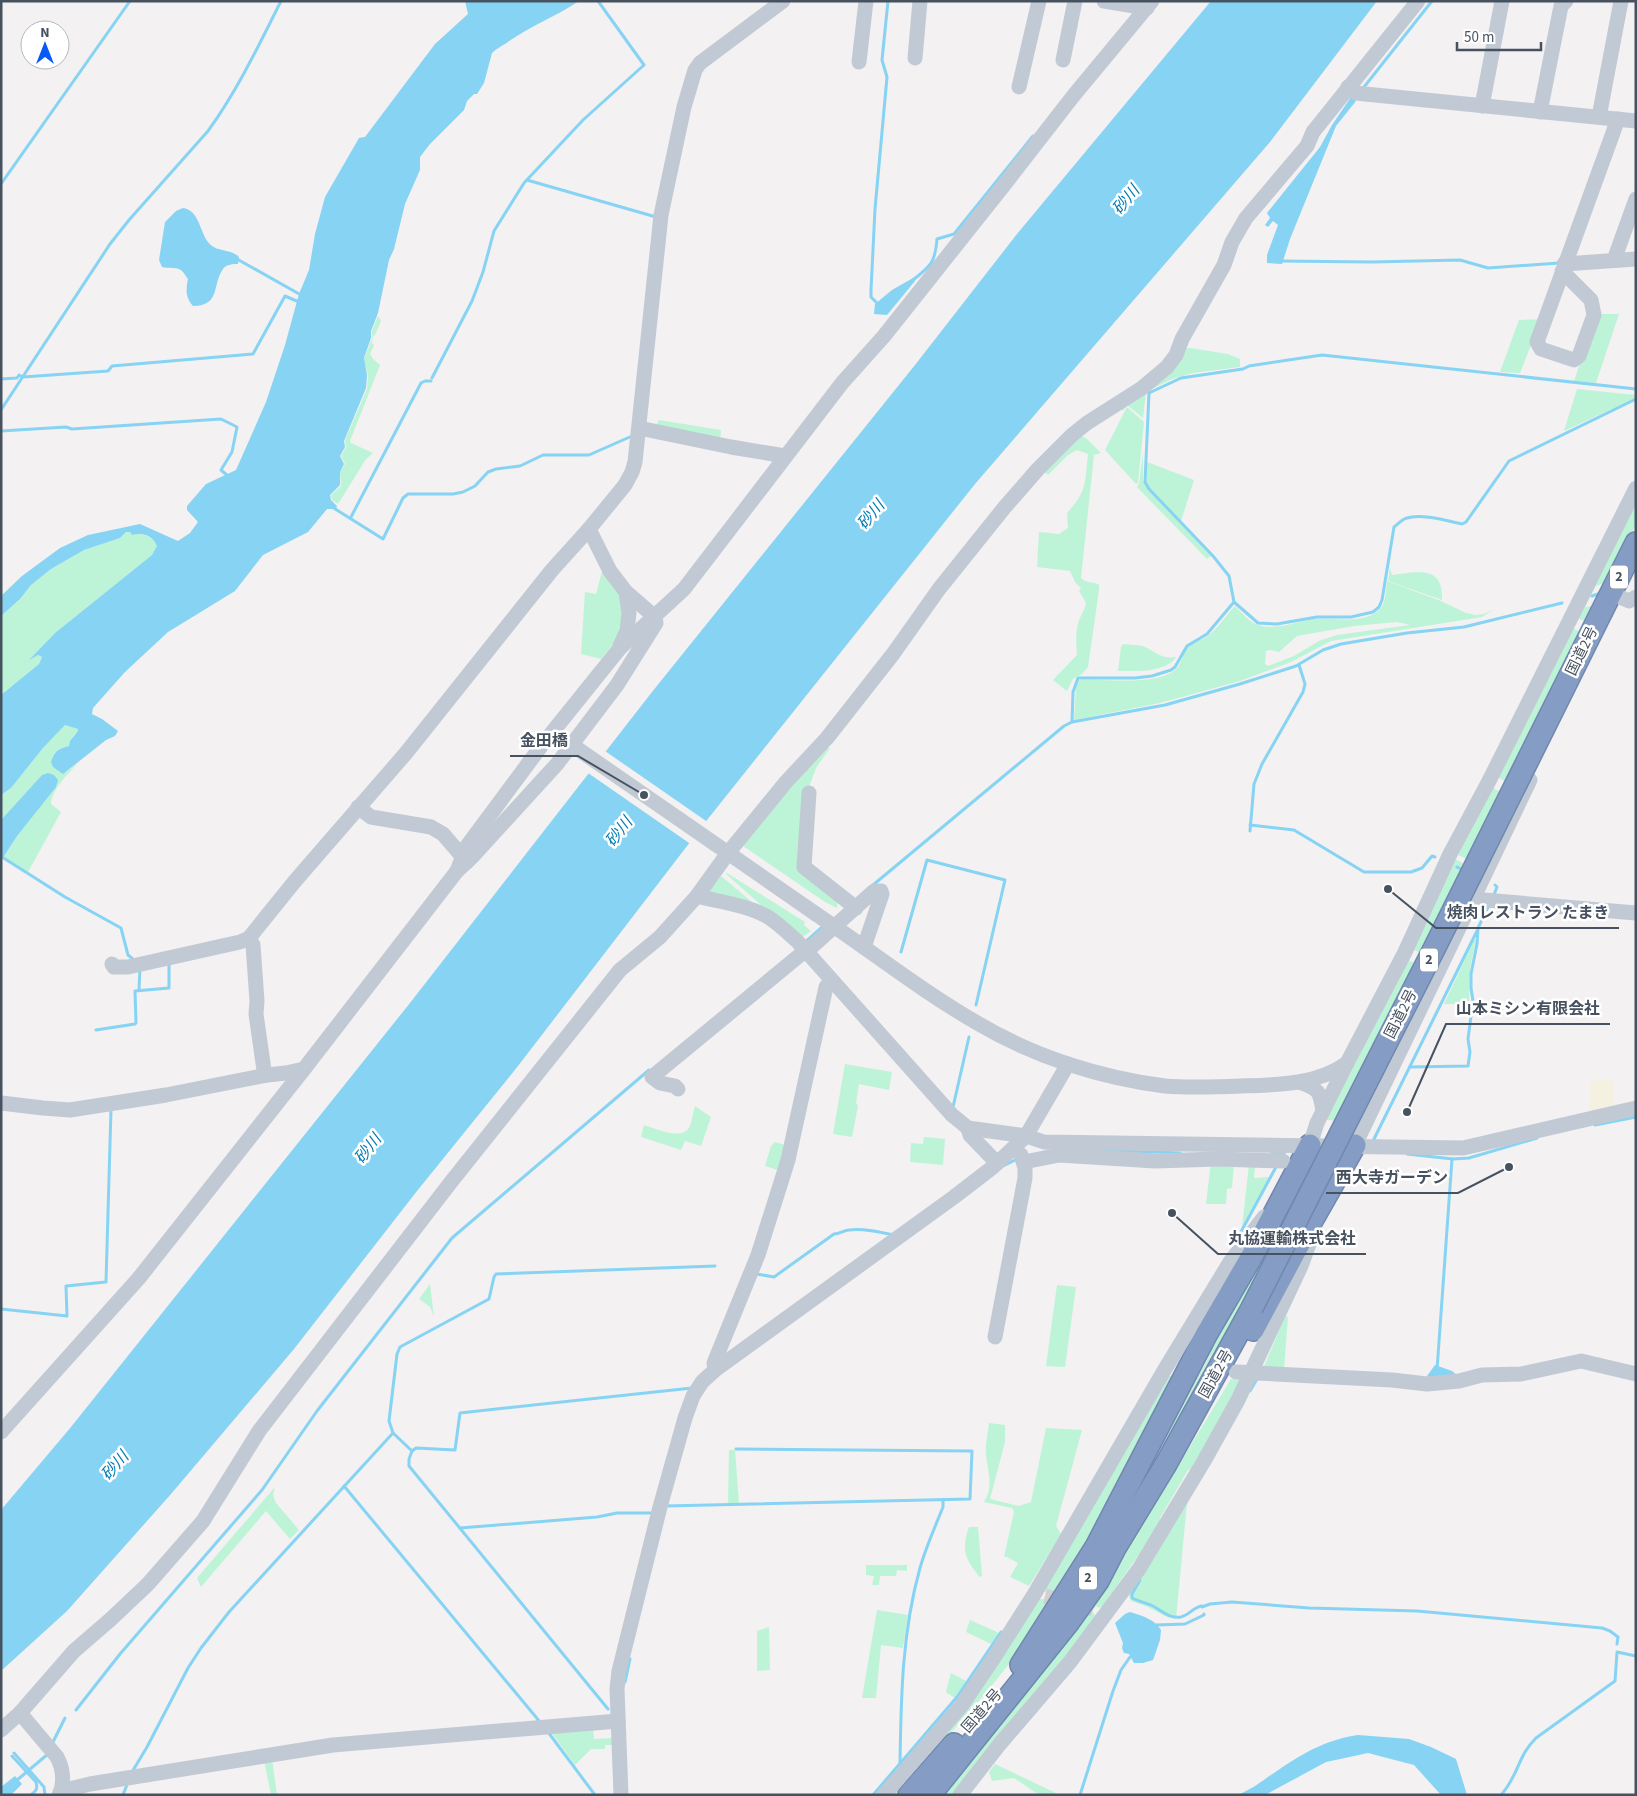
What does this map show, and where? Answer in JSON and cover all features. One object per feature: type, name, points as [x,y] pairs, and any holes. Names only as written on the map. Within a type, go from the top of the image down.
[{"type":"highway","name":"国道2号","points":[[930,1795],[1068,1623],[1098,1581],[1186,1427],[1252,1308],[1443,932],[1636,543]]},
{"type":"highway","points":[[1021,1665],[1096,1547],[1206,1335],[1252,1256],[1310,1145]]},
{"type":"highway","points":[[1098,1581],[1135,1530],[1195,1433],[1355,1145]]},
{"type":"highway","name":"国道2号","points":[[909,1795],[1058,1620],[1106,1552],[1160,1461],[1186,1427]]},
{"type":"street","points":[[112,964],[114,967],[119,968],[240,942],[249,938],[361,809],[552,570],[589,530],[625,485],[632,472],[642,428],[658,234],[684,107],[694,75],[700,63],[783,1]]},
{"type":"street","points":[[859,62],[866,1]]},
{"type":"street","points":[[914,58],[920,1]]},
{"type":"street","points":[[1019,87],[1039,1]]},
{"type":"street","points":[[1064,60],[1075,1]]},
{"type":"street","points":[[1104,1],[1150,5]]},
{"type":"street","points":[[1,1730],[20,1713],[74,1650],[148,1584],[203,1521],[259,1431],[450,1182],[620,970],[660,937],[697,896],[728,853],[786,782],[827,738],[939,589],[1038,469],[1072,435],[1087,423],[1142,388],[1168,367],[1224,265],[1232,242],[1246,218],[1307,146],[1313,132],[1418,1]]},
{"type":"street","points":[[1482,106],[1502,1]]},
{"type":"street","points":[[1540,112],[1561,6],[1566,1]]},
{"type":"street","points":[[1599,117],[1621,1]]},
{"type":"street","points":[[462,863],[467,846],[542,744],[620,648],[684,589],[842,383],[884,336],[1074,95],[1150,5]]},
{"type":"street","points":[[1348,87],[1356,92],[1365,94],[1636,121]]},
{"type":"street","points":[[1563,268],[1591,300],[1594,315],[1579,356],[1574,360],[1541,349],[1537,342],[1563,268],[1618,119]]},
{"type":"street","points":[[1614,260],[1636,199]]},
{"type":"street","points":[[1563,268],[1614,260],[1636,259]]},
{"type":"street","points":[[642,428],[731,447],[785,456]]},
{"type":"street","points":[[1310,1145],[1323,1111],[1405,952],[1450,854],[1490,779],[1636,488]]},
{"type":"street","points":[[1,1432],[140,1278],[462,863],[541,782],[572,745],[617,685],[656,623],[655,617],[626,592],[610,570],[589,530]]},
{"type":"street","points":[[1355,1145],[1438,970],[1485,900],[1487,869],[1602,634],[1628,597],[1636,566]]},
{"type":"street","points":[[620,648],[627,631],[629,614],[626,592]]},
{"type":"street","points":[[1570,620],[1602,634]]},
{"type":"street","points":[[572,745],[864,947],[979,1024],[1009,1040],[1068,1064],[1104,1074],[1166,1086],[1221,1087],[1299,1082],[1330,1073],[1347,1063]]},
{"type":"street","points":[[1490,779],[1523,793]]},
{"type":"street","points":[[810,793],[804,867],[852,905]]},
{"type":"street","points":[[361,809],[371,817],[431,827],[443,834],[462,863]]},
{"type":"street","points":[[1450,854],[1487,869]]},
{"type":"street","points":[[678,1089],[675,1086],[660,1083],[652,1077],[800,955],[852,905],[874,891],[881,890],[882,894],[864,947]]},
{"type":"street","points":[[697,896],[745,908],[766,916],[806,948],[831,980],[952,1115],[970,1129],[1022,1152],[1155,1160],[1283,1161]]},
{"type":"street","points":[[1485,900],[1636,912]]},
{"type":"street","points":[[249,938],[253,945],[257,1025],[264,1070],[267,1075]]},
{"type":"street","points":[[1405,952],[1438,970]]},
{"type":"street","points":[[715,1370],[714,1363],[758,1255],[788,1160],[826,988],[831,980]]},
{"type":"street","points":[[995,1337],[1025,1178],[1022,1152],[1068,1064]]},
{"type":"street","points":[[1,1103],[70,1110],[166,1095],[304,1069]]},
{"type":"street","points":[[1299,1082],[1315,1088],[1319,1092],[1323,1111]]},
{"type":"street","points":[[620,1795],[617,1689],[619,1670],[660,1507],[693,1396],[702,1382],[715,1370],[954,1197],[997,1163],[1044,1142],[1463,1148],[1636,1108]]},
{"type":"street","points":[[970,1129],[970,1135],[997,1163]]},
{"type":"street","points":[[884,1795],[962,1705],[1040,1594],[1172,1369],[1230,1262],[1290,1184]]},
{"type":"street","points":[[960,1795],[999,1745],[1070,1662],[1100,1611],[1140,1569],[1204,1461],[1252,1373],[1301,1266],[1324,1200]]},
{"type":"street","points":[[1236,1372],[1392,1380],[1427,1384],[1459,1381],[1482,1375],[1521,1374],[1581,1361],[1636,1374]]},
{"type":"street","points":[[20,1713],[57,1757],[61,1765],[63,1779],[60,1793],[90,1784],[130,1777],[333,1746],[618,1721]]},
{"type":"green space","points":[[1597,314],[1619,314],[1596,383],[1574,381]]},
{"type":"green space","points":[[378,316],[381,321],[373,336],[372,343],[374,345],[370,354],[380,365],[350,441],[373,453],[366,459],[338,504],[332,500],[331,495],[341,486],[340,472],[345,464],[341,456],[346,447],[345,440],[367,389],[368,376],[364,359]]},
{"type":"green space","points":[[1541,319],[1520,373],[1500,372],[1519,320]]},
{"type":"green space","points":[[1190,348],[1228,354],[1240,359],[1240,367],[1193,373],[1172,379],[1146,392],[1143,418],[1127,405],[1123,411],[1119,406],[1184,349]]},
{"type":"green space","points":[[1577,389],[1636,395],[1636,398],[1564,431]]},
{"type":"green space","points":[[1127,407],[1144,422],[1138,483],[1136,484],[1105,450]]},
{"type":"green space","points":[[659,420],[721,430],[720,441],[655,427]]},
{"type":"green space","points":[[1078,435],[1086,438],[1101,453],[1094,455],[1081,578],[1099,585],[1099,590],[1088,667],[1082,674],[1073,679],[1067,691],[1053,680],[1077,655],[1077,627],[1086,603],[1079,591],[1081,588],[1075,582],[1070,571],[1037,567],[1039,532],[1059,534],[1068,528],[1067,513],[1074,506],[1082,492],[1088,454],[1077,450],[1068,455],[1048,475],[1044,472]]},
{"type":"green space","points":[[1143,452],[1143,481],[1148,490],[1211,556],[1207,559],[1137,487]]},
{"type":"green space","points":[[1147,462],[1194,480],[1181,521],[1150,489],[1146,481]]},
{"type":"green space","points":[[1636,495],[1636,525],[1607,582],[1596,586],[1585,607],[1595,606],[1587,622],[1577,618]]},
{"type":"green space","points":[[126,532],[130,532],[132,535],[140,534],[147,536],[158,546],[152,555],[55,633],[31,658],[38,655],[42,657],[39,664],[1,695],[1,616],[20,599],[31,585],[51,569],[84,550],[120,538]]},
{"type":"green space","points":[[604,564],[622,594],[623,631],[601,659],[581,654],[585,592],[596,594]]},
{"type":"green space","points":[[1390,568],[1392,575],[1419,572],[1437,578],[1442,590],[1442,600],[1388,581]]},
{"type":"green space","points":[[1387,581],[1441,601],[1466,613],[1484,614],[1494,609],[1482,617],[1331,641],[1291,662],[1240,681],[1160,703],[1074,720],[1076,686],[1079,680],[1143,680],[1167,675],[1178,667],[1187,648],[1209,635],[1235,606],[1252,622],[1265,627],[1315,619],[1357,619],[1372,615],[1379,610],[1384,601]],"holes":[[[1397,622],[1410,625],[1337,635],[1319,641],[1294,656],[1268,666],[1265,664],[1266,651],[1279,652],[1297,636],[1354,626]]]},
{"type":"green space","points":[[1570,627],[1583,633],[1508,783],[1496,776]]},
{"type":"green space","points":[[1123,644],[1142,646],[1164,657],[1176,657],[1165,666],[1150,670],[1118,671]]},
{"type":"green space","points":[[65,725],[78,729],[78,732],[73,736],[70,746],[59,749],[54,753],[66,772],[78,763],[54,793],[51,804],[61,812],[28,872],[4,857],[17,836],[42,775],[1,820],[1,795],[11,788],[43,748]]},
{"type":"green space","points":[[826,748],[830,748],[816,768],[808,790],[800,866],[838,898],[837,908],[825,902],[743,846],[798,775]]},
{"type":"green space","points":[[1491,787],[1503,793],[1469,860],[1458,855]]},
{"type":"green space","points":[[1455,859],[1482,873],[1437,961],[1412,949]]},
{"type":"green space","points":[[727,873],[805,922],[804,925],[811,931],[804,936],[796,936]]},
{"type":"green space","points":[[721,876],[764,912],[708,892]]},
{"type":"green space","points":[[1474,940],[1476,940],[1470,968],[1469,1004],[1444,1004]]},
{"type":"green space","points":[[1408,960],[1431,971],[1358,1122],[1327,1120],[1326,1119]]},
{"type":"green space","points":[[845,1064],[892,1072],[889,1090],[859,1084],[856,1103],[858,1106],[852,1137],[833,1134]]},
{"type":"green space","points":[[695,1106],[711,1117],[701,1146],[685,1141],[681,1150],[641,1137],[644,1125],[675,1134],[686,1131],[690,1126]]},
{"type":"green space","points":[[924,1137],[945,1139],[943,1165],[910,1162],[911,1143],[923,1144]]},
{"type":"green space","points":[[775,1142],[785,1145],[781,1171],[765,1166],[771,1146]]},
{"type":"green space","points":[[1318,1151],[1342,1151],[1140,1488],[1137,1488],[1208,1359],[1226,1307]]},
{"type":"green space","points":[[1211,1162],[1234,1163],[1232,1188],[1227,1189],[1226,1204],[1206,1204]]},
{"type":"green space","points":[[1249,1164],[1255,1164],[1254,1178],[1269,1177],[1242,1228]]},
{"type":"green space","points":[[430,1284],[434,1317],[430,1307],[419,1299]]},
{"type":"green space","points":[[1057,1285],[1076,1287],[1065,1367],[1046,1366]]},
{"type":"green space","points":[[1285,1316],[1288,1317],[1284,1369],[1263,1369]]},
{"type":"green space","points":[[1169,1376],[1173,1376],[1111,1503],[1021,1649],[985,1694],[896,1795],[888,1795],[1038,1599],[1044,1599],[1047,1594],[1044,1591]]},
{"type":"green space","points":[[1231,1379],[1241,1380],[1192,1468],[1188,1470],[1160,1518],[1160,1524],[1103,1606],[1099,1608],[1096,1606],[1092,1611],[1097,1617],[1096,1620],[953,1795],[940,1795],[1074,1627],[1121,1560]]},
{"type":"green space","points":[[989,1423],[1005,1425],[1005,1442],[990,1499],[1019,1506],[1031,1502],[1046,1428],[1082,1430],[1056,1526],[1061,1534],[1029,1586],[1010,1577],[1018,1563],[1004,1557],[1014,1512],[1012,1508],[984,1502],[990,1485],[986,1451]]},
{"type":"green space","points":[[729,1450],[735,1450],[739,1503],[728,1503]]},
{"type":"green space","points":[[275,1487],[273,1495],[276,1503],[299,1530],[290,1539],[266,1511],[201,1587],[197,1578]]},
{"type":"green space","points":[[1187,1503],[1176,1619],[1131,1601],[1128,1592]]},
{"type":"green space","points":[[969,1527],[978,1527],[982,1576],[980,1577],[966,1554],[965,1542]]},
{"type":"green space","points":[[866,1565],[907,1565],[907,1571],[897,1570],[896,1576],[880,1576],[879,1585],[872,1585],[874,1576],[866,1575]]},
{"type":"green space","points":[[877,1610],[908,1615],[903,1648],[881,1645],[876,1698],[862,1698]]},
{"type":"green space","points":[[970,1620],[999,1633],[991,1644],[966,1632]]},
{"type":"green space","points":[[769,1627],[770,1670],[757,1671],[757,1631]]},
{"type":"green space","points":[[951,1673],[966,1681],[955,1698],[946,1691]]},
{"type":"green space","points":[[593,1727],[594,1739],[614,1738],[614,1745],[605,1745],[605,1749],[591,1749],[575,1765],[549,1729]]},
{"type":"green space","points":[[272,1759],[277,1795],[271,1795],[264,1760]]},
{"type":"green space","points":[[995,1764],[1060,1795],[1039,1795],[1014,1778],[992,1781],[989,1772]]},
{"type":"sand","points":[[1613,1080],[1614,1106],[1590,1111],[1589,1081]]},
{"type":"water","points":[[465,1],[579,1],[523,32],[492,53],[484,83],[477,94],[474,94],[467,101],[464,110],[430,144],[420,157],[420,170],[405,204],[394,249],[389,260],[378,313],[364,358],[367,375],[366,388],[344,441],[345,447],[340,456],[344,464],[340,472],[340,485],[330,495],[331,500],[337,506],[336,509],[327,509],[308,532],[263,555],[235,591],[168,632],[125,672],[93,708],[92,714],[118,731],[115,736],[106,740],[63,774],[53,767],[51,762],[57,751],[69,746],[70,741],[78,731],[78,729],[65,725],[43,748],[11,788],[1,795],[1,695],[39,664],[42,657],[38,655],[29,660],[55,633],[152,555],[157,546],[153,539],[147,535],[132,535],[130,532],[126,532],[120,538],[84,550],[51,569],[31,585],[20,599],[1,616],[1,596],[22,576],[60,548],[88,535],[140,524],[178,541],[190,533],[198,522],[187,510],[187,506],[206,484],[236,470],[266,402],[285,345],[299,294],[309,270],[315,234],[325,197],[359,138],[365,137],[435,44],[468,14]]},
{"type":"water","name":"砂川","points":[[1211,1],[1377,1],[1270,142],[975,484],[707,820],[518,1066],[417,1191],[294,1349],[171,1494],[67,1611],[1,1671],[1,1510],[71,1427],[410,1003],[652,692],[915,365],[1017,234]]},
{"type":"water","points":[[1351,97],[1356,101],[1336,126],[1290,239],[1282,264],[1267,263],[1267,255],[1278,225],[1273,221],[1268,227],[1265,225],[1270,218],[1267,213],[1320,147]]},
{"type":"water","points":[[183,208],[193,213],[205,238],[211,245],[239,257],[238,264],[228,265],[223,269],[212,298],[202,305],[193,306],[190,303],[187,293],[188,279],[183,272],[176,268],[162,267],[159,260],[165,222],[176,211]]},
{"type":"water","points":[[913,278],[915,281],[887,315],[874,314],[875,304],[892,290]]},
{"type":"water","points":[[48,773],[54,775],[58,780],[56,787],[17,836],[1,861],[1,820],[42,775]]},
{"type":"water","points":[[1435,1365],[1452,1371],[1459,1377],[1430,1380],[1427,1376]]},
{"type":"water","points":[[1130,1612],[1152,1621],[1161,1630],[1160,1640],[1153,1660],[1134,1663],[1129,1654],[1124,1653],[1123,1643],[1115,1623]]},
{"type":"water","points":[[1358,1735],[1409,1739],[1456,1759],[1467,1795],[1441,1795],[1414,1765],[1368,1753],[1326,1762],[1265,1795],[1237,1795],[1252,1788],[1294,1760],[1324,1744]]},
{"type":"water","points":[[15,1776],[22,1784],[11,1795],[1,1795],[1,1787]]},
{"type":"pier","points":[[605,751],[709,823],[692,845],[588,773]]},
{"type":"waterway","points":[[1,184],[130,1]]},
{"type":"waterway","points":[[1,410],[110,244],[219,116],[247,68],[281,1]]},
{"type":"waterway","points":[[432,378],[472,301],[483,272],[494,231],[524,183],[583,120],[644,65],[598,1]]},
{"type":"waterway","points":[[878,304],[871,297],[871,290],[875,209],[887,77],[882,60],[888,1]]},
{"type":"waterway","points":[[1364,87],[1432,1]]},
{"type":"waterway","points":[[913,280],[931,263],[935,254],[937,239],[954,234],[1033,136]]},
{"type":"waterway","points":[[527,180],[656,217]]},
{"type":"waterway","points":[[237,259],[301,295]]},
{"type":"waterway","points":[[1279,261],[1372,262],[1460,260],[1488,268],[1559,263]]},
{"type":"waterway","points":[[1,379],[17,378],[19,375],[23,377],[108,371],[112,366],[253,354],[285,296],[299,302]]},
{"type":"waterway","points":[[1072,722],[1073,692],[1078,678],[1135,678],[1152,676],[1171,670],[1175,667],[1187,646],[1207,634],[1234,602],[1229,576],[1213,556],[1149,489],[1145,482],[1149,393],[1181,378],[1322,355],[1636,389]]},
{"type":"waterway","points":[[351,517],[421,383],[431,381]]},
{"type":"waterway","points":[[1234,602],[1258,623],[1277,624],[1317,617],[1351,617],[1373,612],[1379,607],[1382,600],[1394,527],[1403,519],[1420,516],[1462,524],[1466,522],[1509,461],[1636,399]]},
{"type":"waterway","points":[[1,431],[66,427],[72,429],[221,419],[237,427],[232,452],[221,470],[228,476]]},
{"type":"waterway","points":[[332,507],[383,539],[403,498],[408,494],[453,494],[463,492],[475,486],[488,472],[496,469],[520,466],[543,455],[589,455],[632,436]]},
{"type":"waterway","points":[[1592,596],[1601,593]]},
{"type":"waterway","points":[[873,885],[1064,726],[1072,722],[1165,705],[1240,684],[1296,666],[1323,650],[1341,644],[1407,633],[1464,627],[1562,603]]},
{"type":"waterway","points":[[1250,831],[1254,784],[1262,764],[1303,692],[1305,684],[1299,665]]},
{"type":"waterway","points":[[1250,825],[1294,830],[1364,872],[1411,872],[1422,868],[1432,856],[1435,857]]},
{"type":"waterway","points":[[2,857],[65,897],[121,928],[128,955],[134,960]]},
{"type":"waterway","points":[[901,952],[927,860],[1005,880],[976,1005]]},
{"type":"waterway","points":[[1457,867],[1465,871]]},
{"type":"waterway","points":[[1493,897],[1497,887],[1495,885]]},
{"type":"waterway","points":[[1410,1067],[1468,1066],[1470,1052],[1468,1039],[1473,1001],[1471,974],[1478,928],[1489,905]]},
{"type":"waterway","points":[[804,943],[822,927]]},
{"type":"waterway","points":[[1374,1139],[1477,931]]},
{"type":"waterway","points":[[96,1030],[135,1024],[135,991],[169,988],[169,962]]},
{"type":"waterway","points":[[139,990],[140,968]]},
{"type":"waterway","points":[[953,1107],[969,1037]]},
{"type":"waterway","points":[[76,1710],[120,1654],[262,1490],[317,1411],[452,1238],[649,1070]]},
{"type":"waterway","points":[[1,1309],[67,1316],[66,1286],[106,1282],[111,1109]]},
{"type":"waterway","points":[[1595,1125],[1636,1117]]},
{"type":"waterway","points":[[1407,1154],[1453,1159],[1469,1158],[1537,1138]]},
{"type":"waterway","points":[[1104,1150],[1180,1153]]},
{"type":"waterway","points":[[1272,1153],[1284,1153]]},
{"type":"waterway","points":[[1003,1166],[1017,1159]]},
{"type":"waterway","points":[[1437,1370],[1452,1159]]},
{"type":"waterway","points":[[1235,1243],[1276,1167]]},
{"type":"waterway","points":[[757,1274],[774,1277],[834,1234],[845,1231],[866,1230],[894,1235]]},
{"type":"waterway","points":[[132,1772],[188,1668],[201,1648],[229,1612],[393,1433],[389,1421],[397,1354],[400,1347],[489,1299],[496,1274],[715,1266]]},
{"type":"waterway","points":[[1250,1391],[1257,1379]]},
{"type":"waterway","points":[[412,1451],[416,1448],[455,1450],[460,1413],[692,1388]]},
{"type":"waterway","points":[[393,1433],[412,1451],[409,1466],[608,1709]]},
{"type":"waterway","points":[[665,1506],[970,1499],[972,1451],[736,1449]]},
{"type":"waterway","points":[[344,1486],[540,1722]]},
{"type":"waterway","points":[[900,1763],[902,1689],[909,1616],[920,1568],[943,1507],[943,1500]]},
{"type":"waterway","points":[[460,1528],[597,1517],[617,1513],[653,1513]]},
{"type":"waterway","points":[[1140,1580],[1132,1594],[1132,1598],[1151,1605],[1169,1615],[1181,1617],[1202,1606]]},
{"type":"waterway","points":[[1202,1607],[1210,1604],[1232,1602],[1309,1608],[1417,1611],[1602,1628],[1618,1637],[1617,1644]]},
{"type":"waterway","points":[[1156,1625],[1185,1624],[1204,1614]]},
{"type":"waterway","points":[[873,1795],[957,1697],[1001,1632]]},
{"type":"waterway","points":[[1501,1795],[1507,1788],[1525,1752],[1536,1738],[1615,1681],[1617,1652],[1636,1656]]},
{"type":"waterway","points":[[1080,1795],[1113,1691],[1121,1670],[1130,1657]]},
{"type":"waterway","points":[[625,1682],[630,1659]]},
{"type":"waterway","points":[[52,1744],[65,1718]]},
{"type":"waterway","points":[[548,1732],[595,1795]]},
{"type":"waterway","points":[[14,1753],[44,1787],[45,1795]]},
{"type":"waterway","points":[[16,1781],[48,1754]]},
{"type":"waterway","points":[[12,1756],[36,1782],[36,1790],[31,1795]]},
{"type":"waterway","points":[[123,1795],[128,1782]]},
{"type":"tunnel","points":[[1045,1596],[1093,1609]]},
{"type":"place","name":"金田橋","points":[[644,795]]},
{"type":"place","name":"焼肉レストラン たまき","points":[[1388,889]]},
{"type":"place","name":"山本ミシン有限会社","points":[[1407,1112]]},
{"type":"place","name":"西大寺ガーデン","points":[[1509,1167]]},
{"type":"place","name":"丸協運輸株式会社","points":[[1172,1213]]}]
